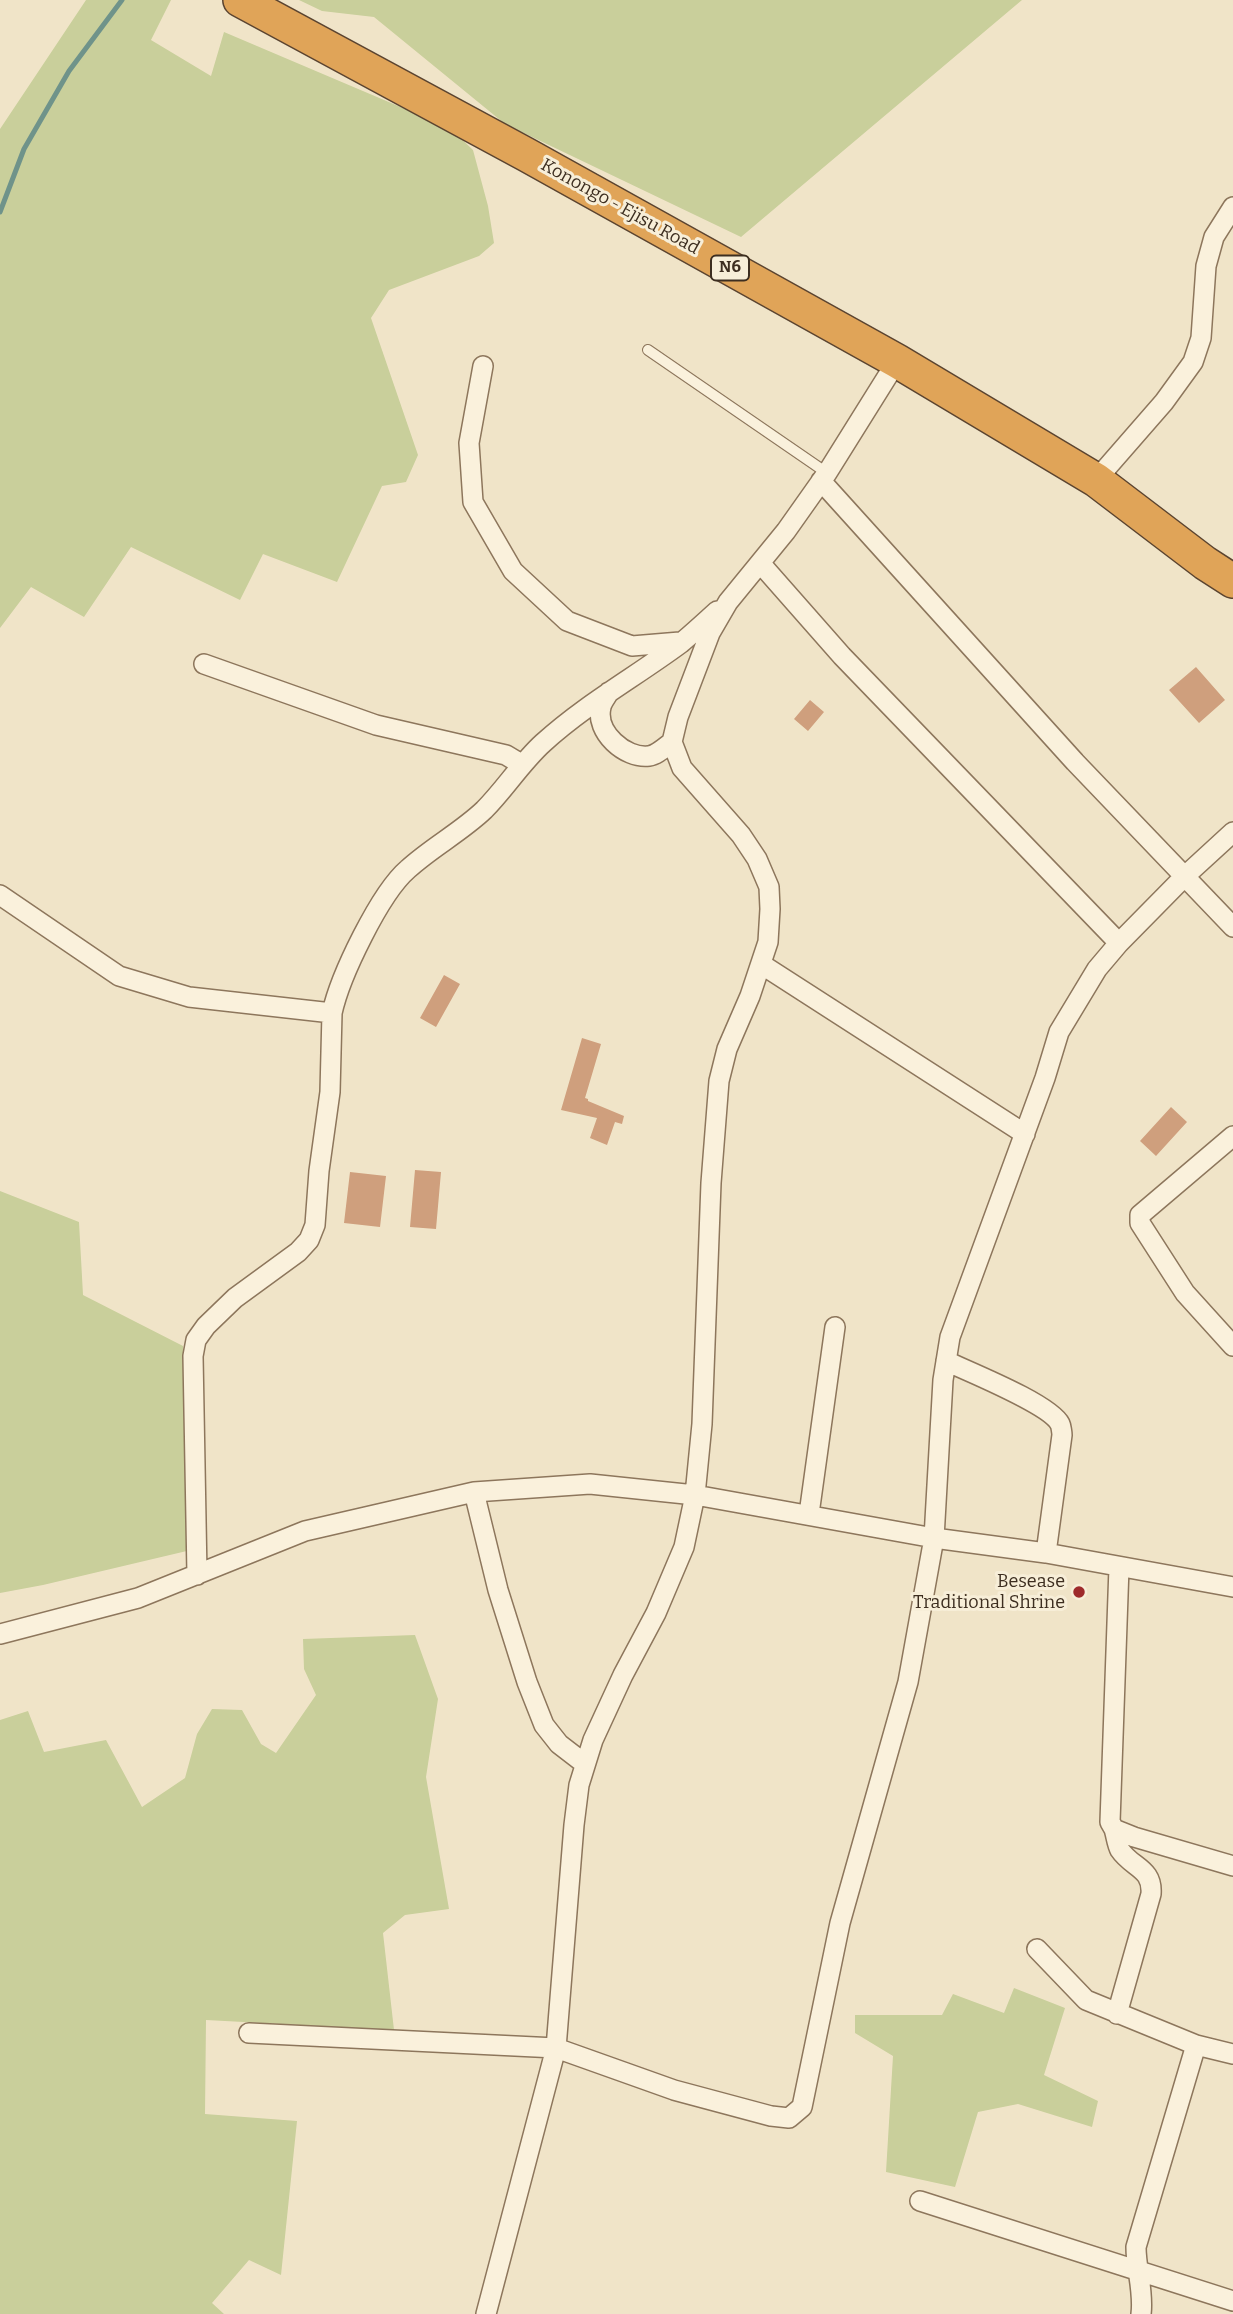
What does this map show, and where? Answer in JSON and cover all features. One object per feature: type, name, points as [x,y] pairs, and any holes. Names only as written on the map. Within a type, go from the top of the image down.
[{"type":"highway","name":"Konongo - Ejisu Road","points":[[240,0],[527,155],[897,361],[1096,480],[1205,563],[1233,580]]},
{"type":"highway","name":"Konongo - Ejisu Road","points":[[1205,563],[1233,596]]},
{"type":"street","points":[[1096,480],[1164,402],[1193,362],[1201,338],[1206,266],[1214,237],[1233,207]]},
{"type":"street","points":[[197,1575],[193,1356],[196,1339],[235,1298],[298,1252],[312,1233],[330,1092],[332,1013],[335,998],[381,902],[394,882],[414,863],[483,811],[521,764],[572,719],[681,642],[728,602],[761,564],[824,477],[897,361]]},
{"type":"street","points":[[483,366],[469,443],[473,502],[513,571],[567,621],[632,646],[681,642]]},
{"type":"street","points":[[824,477],[1058,743],[1233,927]]},
{"type":"street","points":[[761,564],[842,656],[1119,943]]},
{"type":"street","points":[[486,2314],[556,2048],[579,1784],[585,1763],[618,1686],[656,1613],[684,1547],[695,1495],[702,1424],[711,1183],[719,1081],[727,1049],[768,942],[770,909],[768,887],[757,859],[741,835],[682,768],[672,742],[678,717],[710,633],[728,602]]},
{"type":"street","points":[[204,664],[376,724],[506,755],[521,764]]},
{"type":"street","points":[[610,691],[601,707],[601,721],[607,734],[619,746],[635,756],[652,756],[672,742]]},
{"type":"street","points":[[249,2033],[556,2048],[674,2090],[771,2116],[789,2118],[802,2107],[840,1923],[908,1682],[934,1538],[943,1380],[950,1337],[1025,1134],[1059,1032],[1097,969],[1119,943],[1233,832]]},
{"type":"street","points":[[0,895],[119,976],[189,997],[332,1013]]},
{"type":"street","points":[[761,964],[1025,1134]]},
{"type":"street","points":[[1233,1136],[1140,1214],[1140,1223],[1185,1293],[1233,1346]]},
{"type":"street","points":[[809,1514],[835,1327]]},
{"type":"street","points":[[946,1361],[1014,1392],[1053,1415],[1061,1425],[1062,1435],[1046,1553]]},
{"type":"street","points":[[0,1634],[138,1598],[305,1531],[474,1492],[590,1484],[695,1495],[1233,1587]]},
{"type":"street","points":[[474,1492],[498,1590],[527,1682],[544,1725],[559,1744],[585,1763]]},
{"type":"street","points":[[1117,2014],[1151,1894],[1152,1882],[1120,1850],[1109,1813],[1119,1567]]},
{"type":"street","points":[[1114,1829],[1233,1866]]},
{"type":"street","points":[[1037,1949],[1086,2000],[1196,2045],[1233,2054]]},
{"type":"street","points":[[1141,2314],[1143,2301],[1136,2269],[1136,2246],[1196,2045]]},
{"type":"street","points":[[920,2201],[1233,2301]]},
{"type":"lane","points":[[648,350],[824,477]]},
{"type":"green space","points":[[86,0],[171,0],[151,40],[211,76],[224,32],[450,128],[473,150],[488,206],[494,243],[479,256],[389,290],[371,318],[418,455],[406,482],[382,486],[337,582],[263,554],[240,600],[131,547],[84,617],[31,587],[0,628],[0,129]]},
{"type":"green space","points":[[299,0],[1022,0],[741,237],[505,124],[374,17],[322,11]]},
{"type":"green space","points":[[0,1191],[79,1222],[83,1295],[183,1346],[191,1550],[0,1593]]},
{"type":"green space","points":[[415,1635],[438,1699],[426,1777],[449,1909],[405,1915],[383,1933],[394,2030],[206,2020],[205,2114],[297,2121],[281,2275],[249,2260],[212,2303],[224,2314],[0,2314],[0,1720],[28,1711],[44,1752],[106,1740],[142,1807],[185,1778],[197,1734],[212,1709],[242,1710],[261,1744],[276,1753],[316,1695],[304,1669],[303,1639]]},
{"type":"green space","points":[[1014,1988],[1065,2008],[1044,2075],[1098,2101],[1092,2127],[1018,2104],[978,2112],[955,2187],[886,2172],[893,2056],[855,2033],[855,2015],[942,2015],[953,1994],[1004,2013]]},
{"type":"building","points":[[1196,667],[1225,700],[1199,723],[1169,690]]},
{"type":"building","points":[[810,700],[824,712],[808,731],[794,719]]},
{"type":"building","points":[[444,975],[460,984],[436,1027],[420,1018]]},
{"type":"building","points":[[582,1038],[601,1044],[585,1098],[624,1116],[622,1124],[615,1122],[607,1145],[590,1138],[597,1118],[561,1110]]},
{"type":"building","points":[[1171,1107],[1187,1122],[1156,1156],[1140,1141]]},
{"type":"building","points":[[415,1170],[441,1172],[436,1229],[410,1227]]},
{"type":"building","points":[[350,1172],[386,1176],[380,1227],[344,1223]]},
{"type":"waterway","points":[[0,212],[24,149],[69,71],[122,0]]},
{"type":"place","name":"Besease Traditional Shrine","points":[[1079,1592]]}]
